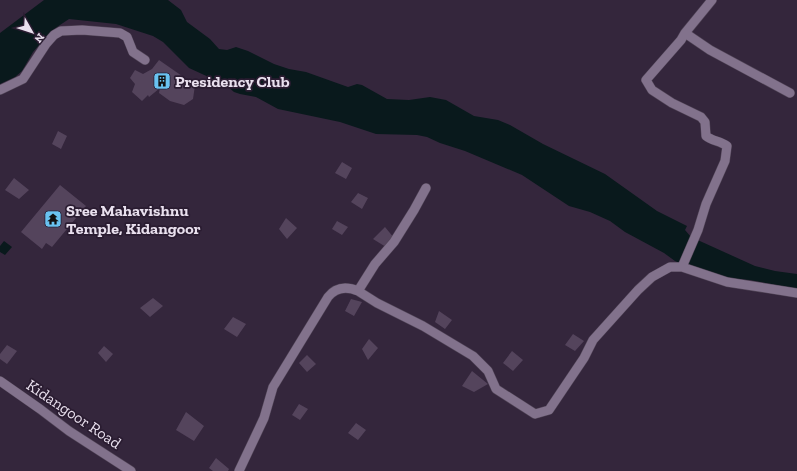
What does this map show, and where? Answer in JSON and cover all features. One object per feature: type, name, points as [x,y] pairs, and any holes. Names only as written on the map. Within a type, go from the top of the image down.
[{"type":"street","points":[[682,266],[698,230],[706,204],[725,160],[727,146],[722,142],[710,140],[706,136],[705,122],[701,117],[672,103],[652,90],[646,80],[682,40],[685,33],[712,0]]},
{"type":"street","points":[[0,90],[23,79],[46,44],[54,35],[61,31],[82,30],[120,33],[126,37],[133,52],[145,60]]},
{"type":"street","points":[[685,33],[710,50],[790,93]]},
{"type":"street","points":[[358,291],[375,264],[394,242],[426,188]]},
{"type":"street","points":[[239,471],[264,418],[273,387],[328,297],[332,292],[338,289],[347,288],[358,291],[377,303],[423,326],[473,356],[488,371],[496,388],[534,414],[549,410],[584,358],[593,340],[638,290],[652,277],[670,267],[682,266],[726,282],[797,293]]},
{"type":"street","name":"Kidangoor Road","points":[[0,381],[40,409],[69,432],[131,471]]},
{"type":"shaded area","points":[[44,0],[168,0],[181,10],[187,22],[210,39],[219,49],[227,50],[236,47],[248,51],[274,64],[289,69],[306,72],[348,87],[357,84],[362,85],[387,99],[409,100],[430,97],[446,100],[474,116],[498,120],[510,125],[543,144],[605,174],[657,211],[687,226],[685,230],[691,237],[755,266],[797,274],[797,289],[750,280],[711,277],[675,261],[664,253],[625,232],[610,221],[590,212],[569,206],[522,175],[427,137],[417,135],[376,134],[340,122],[278,109],[256,97],[234,92],[226,85],[189,68],[163,42],[153,36],[116,24],[69,19],[51,31],[33,52],[22,71],[15,77],[0,84],[0,33]]},
{"type":"shaded area","points":[[4,241],[12,247],[5,255],[0,252],[0,246]]},
{"type":"building","name":"Presidency Club","points":[[159,60],[195,85],[193,99],[184,105],[170,101],[159,93],[160,88],[149,97],[148,95],[142,101],[132,92],[135,84],[130,78],[135,70],[143,74],[152,69]]},
{"type":"building","points":[[58,131],[67,136],[61,149],[52,144]]},
{"type":"building","points":[[342,162],[352,168],[346,179],[335,173]]},
{"type":"building","points":[[14,178],[29,190],[19,199],[5,190]]},
{"type":"building","name":"Sree Mahavishnu Temple, Kidangoor","points":[[60,185],[86,206],[52,247],[46,243],[42,249],[21,232]]},
{"type":"building","points":[[358,193],[368,198],[362,209],[351,202]]},
{"type":"building","points":[[286,218],[297,228],[287,239],[279,229]]},
{"type":"building","points":[[337,221],[348,227],[342,235],[332,229]]},
{"type":"building","points":[[385,227],[394,238],[386,247],[373,239]]},
{"type":"building","points":[[153,298],[163,306],[150,317],[140,308]]},
{"type":"building","points":[[351,299],[362,302],[354,316],[345,311]]},
{"type":"building","points":[[439,311],[452,320],[445,329],[435,322]]},
{"type":"building","points":[[233,317],[246,324],[237,337],[224,329]]},
{"type":"building","points":[[573,334],[584,341],[575,351],[565,345]]},
{"type":"building","points":[[369,339],[378,348],[368,360],[362,349]]},
{"type":"building","points":[[7,345],[17,351],[7,364],[0,359],[0,354]]},
{"type":"building","points":[[104,346],[113,354],[106,362],[98,353]]},
{"type":"building","points":[[512,351],[523,360],[513,371],[503,363]]},
{"type":"building","points":[[307,355],[316,364],[307,372],[299,363]]},
{"type":"building","points":[[472,371],[488,384],[474,392],[462,386]]},
{"type":"building","points":[[299,404],[308,409],[300,420],[292,415]]},
{"type":"building","points":[[186,412],[204,426],[194,441],[176,430]]},
{"type":"building","points":[[356,423],[366,430],[358,440],[348,433]]},
{"type":"building","points":[[216,458],[229,469],[228,471],[213,471],[209,468]]},
{"type":"place","name":"Presidency Club","points":[[162,81]]},
{"type":"place","name":"Sree Mahavishnu Temple, Kidangoor","points":[[53,219]]}]
